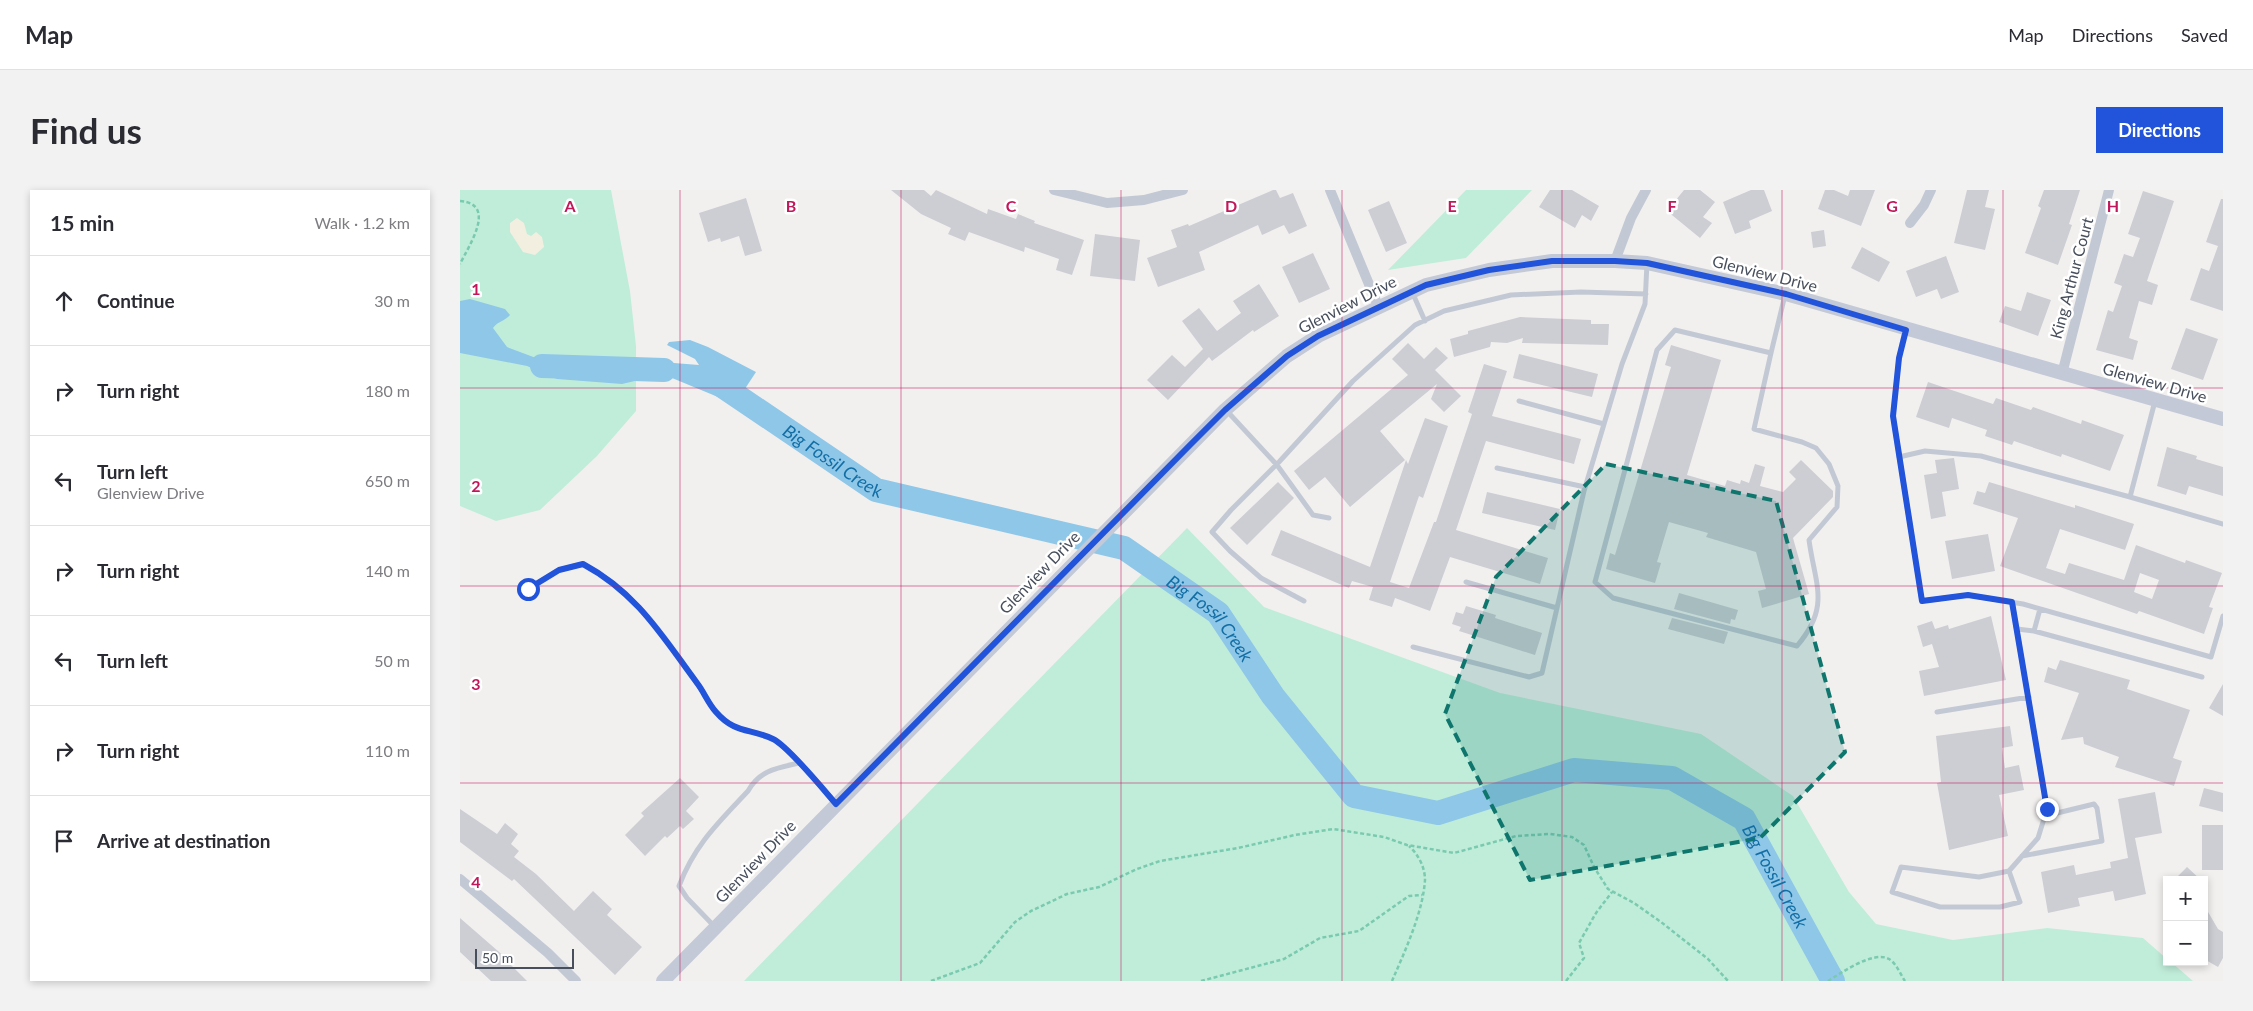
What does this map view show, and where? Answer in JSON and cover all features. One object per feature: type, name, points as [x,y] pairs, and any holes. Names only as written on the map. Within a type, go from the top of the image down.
[{"type":"main road","name":"Glenview Drive","points":[[663,981],[1054,581],[1225,410],[1287,356],[1318,336],[1378,306],[1426,285],[1489,270],[1552,261],[1647,263],[1786,294],[1906,330],[2223,419]]},
{"type":"street","points":[[1059,191],[1107,203],[1144,200],[1183,190]]},
{"type":"street","points":[[1330,190],[1378,306]]},
{"type":"street","points":[[1615,261],[1631,218],[1646,190]]},
{"type":"street","points":[[1910,223],[1924,205],[1932,190]]},
{"type":"street","name":"King Arthur Court","points":[[2062,374],[2109,190]]},
{"type":"street","points":[[460,879],[548,954],[576,981]]},
{"type":"lane","points":[[1413,647],[1529,678],[1542,672],[1585,486],[1622,364],[1645,304],[1647,263]]},
{"type":"lane","points":[[1412,291],[1424,321]]},
{"type":"lane","points":[[1304,601],[1261,578],[1230,551],[1212,532],[1231,510],[1277,465],[1353,381],[1416,325],[1444,311],[1511,295],[1581,292],[1646,294]]},
{"type":"lane","points":[[1771,353],[1675,330],[1657,350],[1595,582],[1613,598],[1797,646],[1810,630],[1819,601],[1819,585],[1812,562],[1809,540],[1837,507],[1838,486],[1829,464],[1816,448],[1802,442],[1754,429],[1786,294]]},
{"type":"lane","points":[[1906,330],[1899,358],[1893,416],[1922,601],[1968,595],[2012,602],[2212,657],[2223,616]]},
{"type":"lane","points":[[2130,496],[2155,400]]},
{"type":"lane","points":[[1519,401],[1604,424]]},
{"type":"lane","points":[[1225,410],[1277,465],[1313,515],[1329,518]]},
{"type":"lane","points":[[1899,457],[1925,451],[1981,456],[2130,496],[2223,524]]},
{"type":"lane","points":[[1497,468],[1585,486]]},
{"type":"lane","points":[[528,589],[559,570],[583,564],[606,576],[637,603],[699,686],[715,712],[732,727],[773,739],[836,804]]},
{"type":"lane","points":[[1466,582],[1557,608]]},
{"type":"lane","points":[[2009,871],[2020,902],[2000,907],[1940,907],[1892,892],[1901,867],[1979,878],[2009,871],[2038,838],[2047,809],[2012,602]]},
{"type":"lane","points":[[2034,631],[2040,609]]},
{"type":"lane","points":[[2017,629],[2034,631],[2202,677]]},
{"type":"lane","points":[[1937,712],[2029,698]]},
{"type":"lane","points":[[716,927],[687,898],[680,886],[688,862],[704,838],[748,791],[753,782],[765,772],[798,763]]},
{"type":"lane","points":[[2022,856],[2102,841],[2097,808],[2094,804],[2045,816]]},
{"type":"path","points":[[460,201],[468,202],[476,207],[479,216],[475,235],[460,264]]},
{"type":"path","points":[[931,981],[980,963],[1015,922],[1030,911],[1068,894],[1100,887],[1137,869],[1160,861],[1333,829],[1384,837],[1408,844],[1454,852],[1516,836],[1550,834],[1572,837],[1584,845],[1594,867],[1612,892],[1634,902],[1661,922],[1708,959],[1728,981]]},
{"type":"path","points":[[1392,981],[1409,942],[1425,878],[1418,855],[1408,844]]},
{"type":"path","points":[[1566,981],[1584,958],[1578,944],[1596,913],[1612,892]]},
{"type":"path","points":[[1201,981],[1284,959],[1320,938],[1359,931],[1409,896],[1422,895]]},
{"type":"path","points":[[1828,981],[1857,964],[1882,957],[1889,958],[1905,981]]},
{"type":"highlighted area","points":[[1606,464],[1776,501],[1845,752],[1760,838],[1530,880],[1445,714],[1496,577]]},
{"type":"green space","points":[[460,190],[611,190],[630,291],[636,346],[636,411],[597,456],[540,510],[496,521],[460,506]]},
{"type":"green space","points":[[1466,190],[1532,190],[1466,258],[1388,270]]},
{"type":"green space","points":[[1187,528],[1264,607],[1500,693],[1701,734],[1793,796],[1849,892],[1876,924],[1953,940],[2047,928],[2143,938],[2163,956],[2163,966],[2176,966],[2193,981],[744,981]]},
{"type":"sand","points":[[517,218],[524,223],[527,234],[531,236],[536,232],[542,237],[544,247],[535,255],[523,252],[510,232],[510,223]]},
{"type":"water","points":[[470,299],[505,309],[510,315],[493,328],[507,347],[552,364],[595,372],[622,371],[674,363],[699,365],[695,359],[667,345],[669,342],[690,340],[708,347],[756,372],[735,404],[672,378],[652,377],[622,384],[557,379],[527,366],[460,353],[460,301]]},
{"type":"building","points":[[891,190],[924,190],[931,196],[936,190],[987,214],[988,209],[1016,219],[1018,214],[1035,221],[1034,223],[1084,240],[1072,275],[1056,270],[1059,259],[1025,247],[1024,252],[969,232],[965,241],[948,234],[951,228],[921,214]]},
{"type":"building","points":[[1276,190],[1280,198],[1293,193],[1307,226],[1289,234],[1284,225],[1262,235],[1258,225],[1199,252],[1205,270],[1158,287],[1147,258],[1177,247],[1171,230],[1188,224],[1189,226]]},
{"type":"building","points":[[1550,190],[1572,190],[1599,206],[1591,221],[1582,215],[1575,228],[1539,207]]},
{"type":"building","points":[[1684,190],[1700,190],[1715,202],[1703,217],[1712,223],[1700,238],[1667,211]]},
{"type":"building","points":[[1751,190],[1764,190],[1772,211],[1749,221],[1751,228],[1735,234],[1723,202]]},
{"type":"building","points":[[1825,190],[1834,190],[1848,196],[1850,190],[1875,190],[1861,226],[1818,209]]},
{"type":"building","points":[[1967,190],[1989,190],[1985,207],[1995,209],[1985,250],[1954,243]]},
{"type":"building","points":[[2044,190],[2080,190],[2069,224],[2072,225],[2058,265],[2025,253],[2041,208],[2038,206]]},
{"type":"building","points":[[2143,191],[2174,201],[2147,281],[2158,285],[2152,305],[2139,301],[2129,338],[2138,341],[2133,360],[2096,350],[2108,310],[2113,312],[2122,286],[2114,283],[2124,254],[2133,257],[2140,238],[2128,234]]},
{"type":"building","points":[[746,198],[762,251],[745,256],[739,236],[721,242],[720,238],[708,242],[699,213]]},
{"type":"building","points":[[2221,199],[2223,199],[2223,311],[2190,300],[2201,268],[2209,271],[2218,246],[2206,242]]},
{"type":"building","points":[[1389,201],[1407,243],[1386,252],[1368,210]]},
{"type":"building","points":[[1824,230],[1826,246],[1813,248],[1811,232]]},
{"type":"building","points":[[1095,234],[1140,240],[1135,281],[1090,276]]},
{"type":"building","points":[[1862,247],[1890,262],[1879,282],[1851,268]]},
{"type":"building","points":[[1313,253],[1330,289],[1299,303],[1282,267]]},
{"type":"building","points":[[1946,256],[1959,292],[1941,299],[1937,289],[1916,297],[1906,271]]},
{"type":"building","points":[[1259,284],[1279,316],[1254,332],[1253,330],[1212,361],[1209,357],[1168,400],[1147,380],[1172,355],[1185,367],[1203,349],[1182,321],[1199,308],[1217,331],[1241,313],[1233,301]]},
{"type":"building","points":[[2027,292],[2051,300],[2038,336],[1999,322],[2005,306],[2021,311]]},
{"type":"building","points":[[1520,317],[1591,320],[1591,324],[1609,324],[1608,345],[1522,343],[1523,338],[1507,343],[1491,342],[1490,347],[1454,357],[1450,339],[1468,334],[1468,331]]},
{"type":"building","points":[[2186,328],[2218,339],[2203,380],[2171,369]]},
{"type":"building","points":[[1408,343],[1424,359],[1436,347],[1448,358],[1435,370],[1461,396],[1444,412],[1431,399],[1437,384],[1380,431],[1405,460],[1350,507],[1325,477],[1309,490],[1294,471],[1408,375],[1392,359]]},
{"type":"building","points":[[1671,345],[1721,360],[1687,475],[1725,486],[1727,480],[1740,484],[1741,480],[1749,483],[1755,464],[1765,467],[1760,486],[1783,492],[1796,479],[1789,472],[1801,460],[1833,491],[1833,497],[1793,538],[1809,594],[1762,608],[1758,591],[1766,589],[1756,552],[1706,537],[1708,533],[1669,522],[1657,562],[1661,563],[1655,583],[1606,569],[1610,553],[1615,555],[1671,367],[1665,365]]},
{"type":"building","points":[[1519,354],[1598,374],[1592,397],[1513,378]]},
{"type":"building","points":[[1484,364],[1507,371],[1492,416],[1581,439],[1574,464],[1486,441],[1456,530],[1548,558],[1540,584],[1450,557],[1430,611],[1395,598],[1392,607],[1369,600],[1373,587],[1352,581],[1349,588],[1271,555],[1281,530],[1370,567],[1406,460],[1408,464],[1425,418],[1448,426],[1423,498],[1419,496],[1390,582],[1409,588],[1434,522],[1436,522],[1472,414],[1468,412]]},
{"type":"building","points":[[1928,382],[1993,404],[1996,398],[2031,410],[2033,407],[2081,424],[2082,420],[2124,435],[2110,471],[2062,454],[2061,457],[2014,441],[2012,445],[1985,436],[1987,430],[1952,418],[1949,428],[1916,417]]},
{"type":"building","points":[[2167,447],[2197,456],[2196,459],[2223,467],[2223,496],[2189,486],[2186,495],[2157,486]]},
{"type":"building","points":[[1954,458],[1959,489],[1942,492],[1946,516],[1931,519],[1924,475],[1937,473],[1935,460]]},
{"type":"building","points":[[1278,482],[1294,498],[1247,545],[1230,528]]},
{"type":"building","points":[[1989,482],[2075,508],[2075,505],[2134,524],[2125,550],[2060,529],[2046,568],[2065,574],[2069,563],[2124,580],[2136,545],[2185,563],[2186,560],[2222,573],[2209,607],[2213,608],[2204,634],[2139,611],[2137,614],[2000,566],[2018,518],[1973,504],[1977,491],[1985,493]],"holes":[[[2140,573],[2159,580],[2152,599],[2134,592]]]},
{"type":"building","points":[[1487,492],[1560,509],[1555,530],[1482,513]]},
{"type":"building","points":[[1988,534],[1995,571],[1952,579],[1945,541]]},
{"type":"building","points":[[1679,593],[1738,610],[1735,620],[1731,619],[1730,624],[1674,609]]},
{"type":"building","points":[[1466,606],[1496,615],[1495,618],[1542,633],[1535,655],[1459,631],[1461,627],[1452,624],[1456,612],[1463,614]]},
{"type":"building","points":[[1991,616],[2006,680],[1924,696],[1919,671],[1939,667],[1932,644],[1923,647],[1917,626],[1932,621],[1935,629],[1948,625],[1949,629]]},
{"type":"building","points":[[1672,618],[1728,632],[1724,644],[1668,629]]},
{"type":"building","points":[[2060,660],[2130,680],[2127,689],[2190,710],[2173,758],[2182,761],[2174,786],[2115,767],[2119,757],[2084,744],[2083,737],[2061,740],[2079,693],[2044,682],[2048,667],[2056,670]]},
{"type":"building","points":[[2223,684],[2223,716],[2209,708]]},
{"type":"building","points":[[2010,726],[2013,746],[2002,748],[2005,768],[2019,765],[2024,790],[1999,795],[2008,836],[1949,850],[1937,783],[1941,782],[1936,736]]},
{"type":"building","points":[[680,778],[699,797],[686,811],[694,819],[683,829],[680,826],[667,838],[665,836],[645,856],[625,835],[644,816],[641,813]]},
{"type":"building","points":[[2204,788],[2223,793],[2223,812],[2199,806]]},
{"type":"building","points":[[2155,792],[2162,833],[2135,838],[2146,894],[2115,901],[2113,891],[2078,898],[2080,906],[2048,913],[2041,872],[2074,865],[2076,875],[2111,868],[2110,862],[2128,858],[2118,799]]},
{"type":"building","points":[[460,809],[497,834],[505,823],[518,834],[511,844],[519,851],[514,857],[536,874],[574,911],[593,891],[612,909],[607,915],[642,947],[615,975],[514,879],[512,881],[460,842]]},
{"type":"building","points":[[2202,825],[2223,825],[2223,870],[2202,870]]},
{"type":"building","points":[[2187,867],[2197,876],[2178,876]]},
{"type":"building","points":[[2208,912],[2218,929],[2223,932],[2223,958],[2218,967],[2208,961]]},
{"type":"building","points":[[460,918],[506,958],[527,981],[491,981],[460,952]]},
{"type":"waterway","name":"Big Fossil Creek","points":[[542,366],[664,370]]},
{"type":"waterway","name":"Big Fossil Creek","points":[[712,379],[876,490],[1124,548],[1218,613],[1273,696],[1354,796],[1438,813],[1574,770],[1672,778],[1744,819],[1833,981]]},
{"type":"route","points":[[528,589],[559,570],[583,564],[606,576],[637,603],[699,686],[715,712],[732,727],[773,739],[784,747],[836,804],[1225,410],[1287,356],[1318,336],[1378,306],[1426,285],[1489,270],[1552,261],[1647,263],[1786,294],[1906,330],[1899,358],[1893,416],[1922,601],[1968,595],[2012,602],[2047,809]]}]
